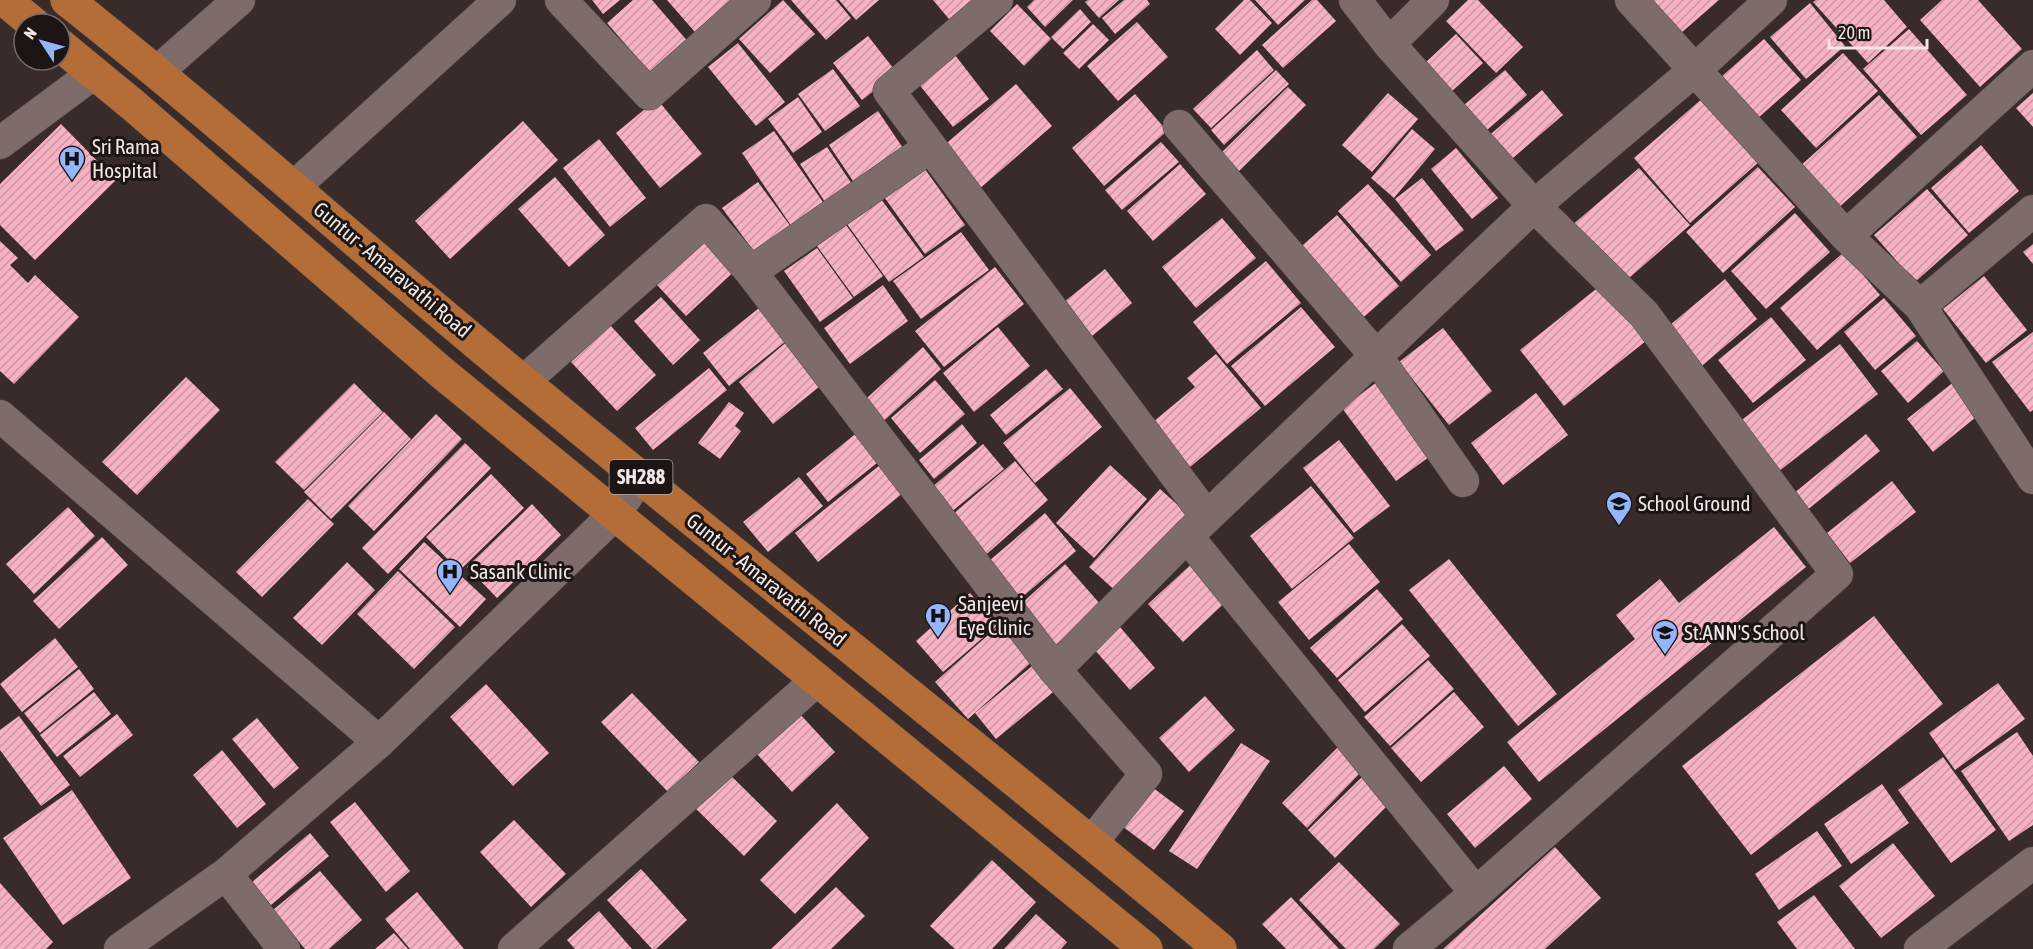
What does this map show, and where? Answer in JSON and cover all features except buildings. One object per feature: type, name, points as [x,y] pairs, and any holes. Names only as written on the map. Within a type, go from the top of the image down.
[{"type":"main road","points":[[5,0],[20,12]]},
{"type":"main road","name":"Guntur - Amaravathi Road","points":[[67,0],[158,72],[523,382],[1092,842],[1220,949]]},
{"type":"main road","name":"Guntur - Amaravathi Road","points":[[72,55],[441,372],[1146,949]]},
{"type":"street","points":[[158,72],[239,0]]},
{"type":"street","points":[[294,187],[500,0]]},
{"type":"street","points":[[561,0],[649,94],[755,0]]},
{"type":"street","points":[[997,0],[889,91],[1197,526],[1476,893]]},
{"type":"street","points":[[1355,0],[1389,44],[1534,206],[1644,314],[1837,574],[1476,893],[1409,949]]},
{"type":"street","points":[[1389,44],[1433,0]]},
{"type":"street","points":[[1631,0],[1846,236],[1920,306],[2033,478]]},
{"type":"street","points":[[1055,670],[1197,526],[1534,206],[1696,69],[1771,0]]},
{"type":"street","points":[[1846,236],[2033,66]]},
{"type":"street","points":[[0,143],[94,73]]},
{"type":"street","points":[[1179,126],[1376,356],[1463,481]]},
{"type":"street","points":[[751,272],[930,147]]},
{"type":"street","points":[[1920,306],[2033,211]]},
{"type":"street","points":[[523,382],[706,220],[751,272],[1055,670],[1146,774],[1092,842]]},
{"type":"street","points":[[0,416],[379,742]]},
{"type":"street","points":[[120,949],[226,874],[379,742],[614,515],[640,477]]},
{"type":"street","points":[[514,949],[817,680]]},
{"type":"street","points":[[1920,949],[2033,863]]},
{"type":"street","points":[[226,874],[284,949]]},
{"type":"place","name":"Sri Rama Hospital","points":[[72,182]]},
{"type":"place","name":"School Ground","points":[[1619,527]]},
{"type":"place","name":"Sasank Clinic","points":[[450,595]]},
{"type":"place","name":"Sanjeevi Eye Clinic","points":[[938,639]]},
{"type":"place","name":"St.ANN'S School","points":[[1665,656]]}]
